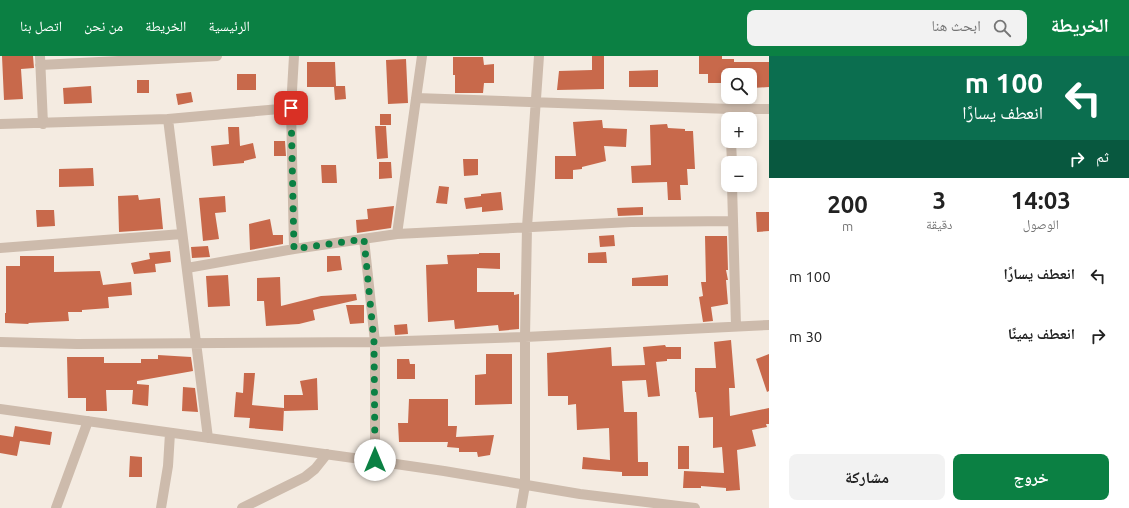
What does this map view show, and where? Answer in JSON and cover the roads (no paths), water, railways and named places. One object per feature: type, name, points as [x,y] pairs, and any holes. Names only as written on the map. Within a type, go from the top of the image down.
[{"type":"street","points":[[43,124],[40,61],[217,56]]},
{"type":"street","points":[[294,56],[291,108],[294,249]]},
{"type":"street","points":[[397,234],[422,56]]},
{"type":"street","points":[[521,508],[525,485],[527,228],[539,56]]},
{"type":"street","points":[[416,98],[536,102],[721,113]]},
{"type":"street","points":[[0,124],[43,124],[168,119],[291,108]]},
{"type":"street","points":[[750,112],[769,110]]},
{"type":"street","points":[[168,119],[208,438]]},
{"type":"street","points":[[732,192],[736,326]]},
{"type":"street","points":[[186,268],[294,249],[397,234],[631,222],[733,221]]},
{"type":"street","points":[[0,248],[182,234]]},
{"type":"street","points":[[364,239],[374,342],[375,460]]},
{"type":"street","points":[[0,342],[77,344],[374,342],[525,337],[769,325]]},
{"type":"street","points":[[0,409],[375,460],[580,494],[695,508]]},
{"type":"street","points":[[56,508],[88,421]]},
{"type":"street","points":[[161,508],[168,466],[170,433]]},
{"type":"street","points":[[242,508],[305,477],[315,469],[326,454]]}]
